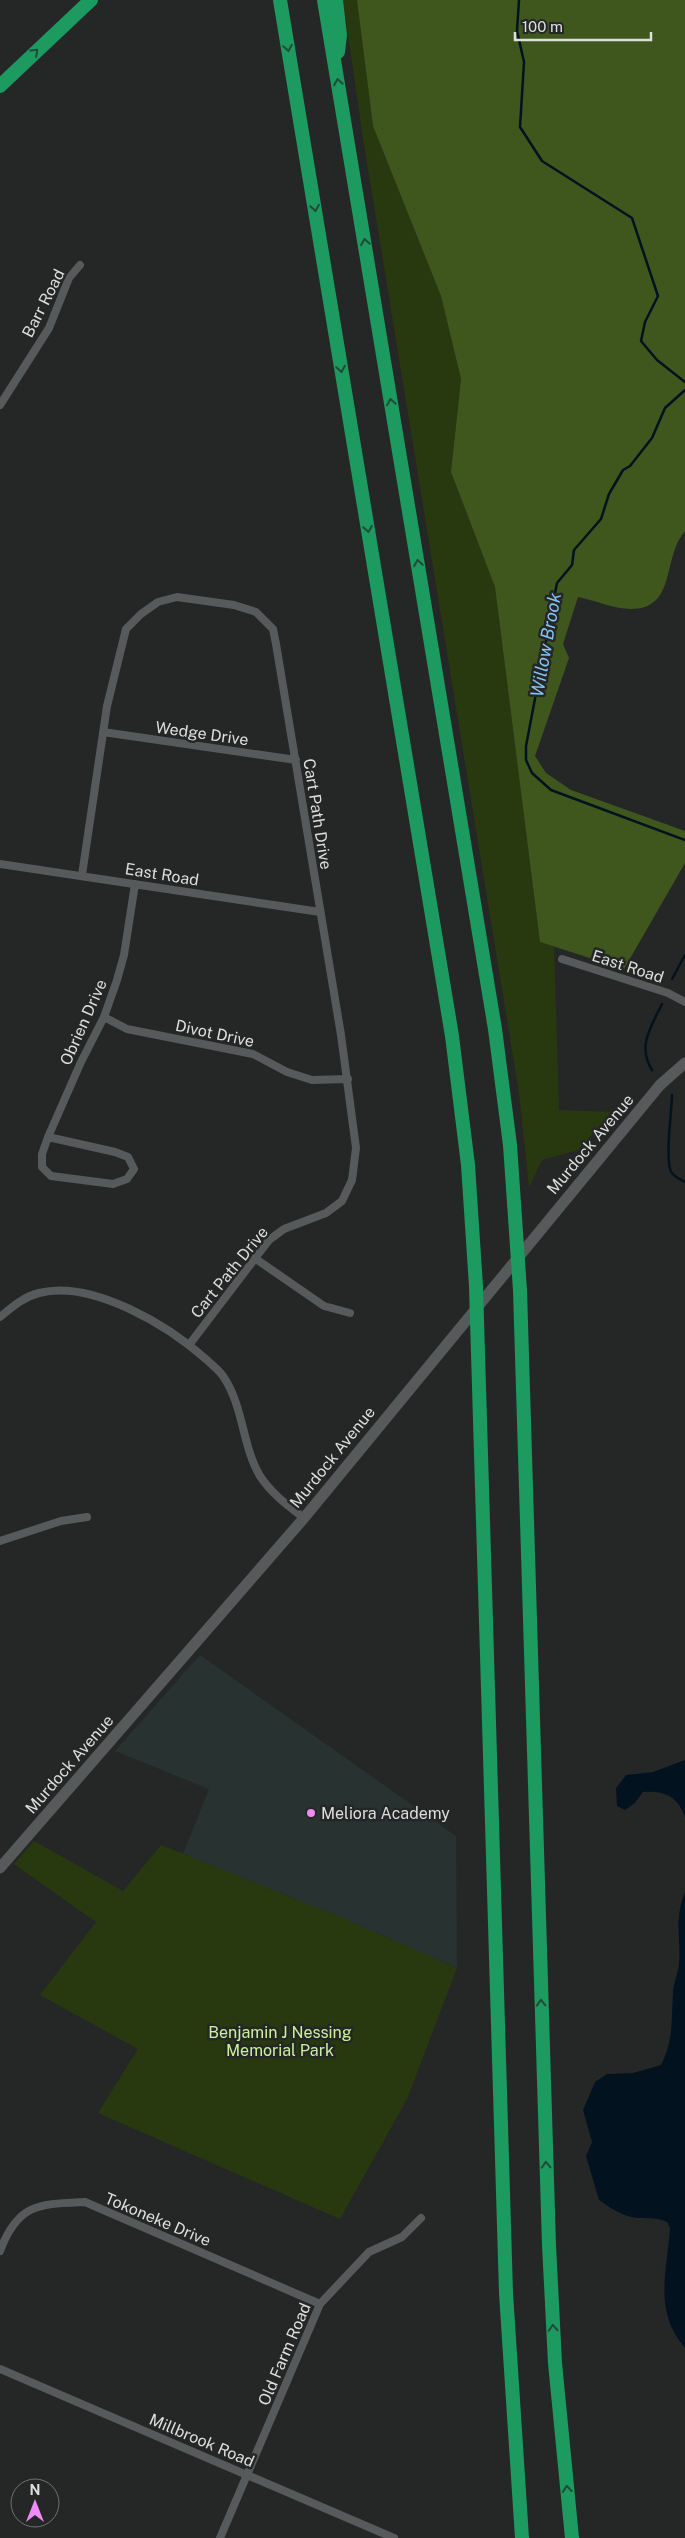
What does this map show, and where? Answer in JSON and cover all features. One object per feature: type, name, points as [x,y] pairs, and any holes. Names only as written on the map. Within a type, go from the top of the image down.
[{"type":"highway","points":[[0,86],[91,0]]},
{"type":"highway","points":[[280,0],[452,1036],[468,1165],[478,1328],[506,2293],[522,2538]]},
{"type":"highway","points":[[324,0],[495,1028],[510,1153],[520,1290],[549,2245],[556,2371],[572,2538]]},
{"type":"highway","points":[[335,62],[340,38],[336,0]]},
{"type":"main road","name":"Murdock Avenue","points":[[0,1868],[304,1518],[660,1085],[685,1063]]},
{"type":"street","name":"Barr Road","points":[[0,405],[48,328],[70,278],[80,265]]},
{"type":"street","name":"Cart Path Drive","points":[[82,876],[107,706],[126,629],[141,614],[158,602],[177,597],[234,605],[256,612],[273,629],[348,1079],[356,1148],[352,1180],[342,1201],[326,1213],[284,1229],[269,1240],[190,1344]]},
{"type":"street","name":"Wedge Drive","points":[[103,732],[296,760]]},
{"type":"street","name":"East Road","points":[[0,864],[320,912]]},
{"type":"street","name":"Obrien Drive","points":[[48,1138],[115,1152],[128,1157],[134,1169],[128,1179],[113,1184],[51,1176],[42,1167],[42,1154],[48,1138],[80,1062],[104,1017],[124,955],[135,884]]},
{"type":"street","name":"East Road","points":[[562,959],[668,993],[685,1002]]},
{"type":"street","name":"Divot Drive","points":[[104,1017],[127,1028],[253,1054],[287,1072],[312,1080],[348,1079]]},
{"type":"street","points":[[256,1259],[324,1306],[350,1314]]},
{"type":"street","points":[[0,1317],[17,1302],[39,1293],[65,1292],[96,1296],[143,1315],[190,1344],[223,1375],[240,1409],[251,1453],[259,1475],[275,1495],[304,1518]]},
{"type":"street","points":[[0,1541],[61,1521],[88,1517]]},
{"type":"street","name":"Tokoneke Drive","points":[[0,2251],[6,2234],[24,2212],[51,2203],[84,2202],[320,2304]]},
{"type":"street","name":"Old Farm Road","points":[[220,2538],[320,2304],[369,2252],[402,2237],[421,2218]]},
{"type":"street","name":"Millbrook Road","points":[[0,2369],[394,2538]]},
{"type":"shaded area","name":"Meliora Academy","points":[[200,1655],[456,1836],[457,1968],[345,1919],[183,1854],[209,1789],[115,1751]]},
{"type":"green space","points":[[343,0],[357,0],[373,126],[441,296],[461,379],[451,472],[495,587],[540,942],[554,947],[559,1110],[613,1112],[578,1150],[542,1160],[529,1187],[519,1093],[363,138]]},
{"type":"green space","points":[[357,0],[685,0],[685,531],[673,554],[667,580],[662,591],[656,600],[646,607],[624,609],[578,597],[563,644],[569,658],[535,756],[546,773],[571,790],[685,831],[685,863],[624,969],[540,942],[495,587],[451,472],[461,379],[441,296],[373,126]]},
{"type":"green space","name":"Benjamin J Nessing Memorial Park","points":[[34,1841],[123,1891],[161,1845],[345,1919],[457,1968],[407,2099],[340,2219],[98,2113],[138,2049],[40,1995],[96,1922],[14,1864]]},
{"type":"water","points":[[685,1760],[685,1817],[674,1799],[657,1792],[643,1792],[635,1803],[625,1810],[617,1806],[616,1788],[626,1775],[653,1772]]},
{"type":"water","points":[[685,1892],[685,2348],[675,2334],[665,2305],[664,2291],[670,2228],[667,2222],[663,2220],[627,2216],[599,2200],[586,2156],[592,2142],[583,2110],[595,2082],[607,2074],[633,2073],[661,2065],[670,2038],[673,1990],[679,1964],[679,1919]]},
{"type":"waterway","name":"Willow Brook","points":[[519,0],[517,31],[524,62],[520,127],[542,161],[632,218],[658,296],[645,322],[641,341],[657,360],[685,382]]},
{"type":"waterway","name":"Willow Brook","points":[[685,390],[665,408],[652,438],[630,466],[623,470],[609,494],[601,519],[574,550],[572,565],[557,583],[526,746],[526,760],[532,773],[551,790],[685,840]]},
{"type":"waterway","name":"Willow Brook","points":[[672,979],[685,955]]},
{"type":"waterway","name":"Willow Brook","points":[[652,1070],[646,1053],[647,1037],[662,1004]]},
{"type":"waterway","name":"Willow Brook","points":[[672,1095],[668,1148],[670,1168],[673,1174],[685,1182]]},
{"type":"place","name":"Meliora Academy","points":[[311,1813]]}]
